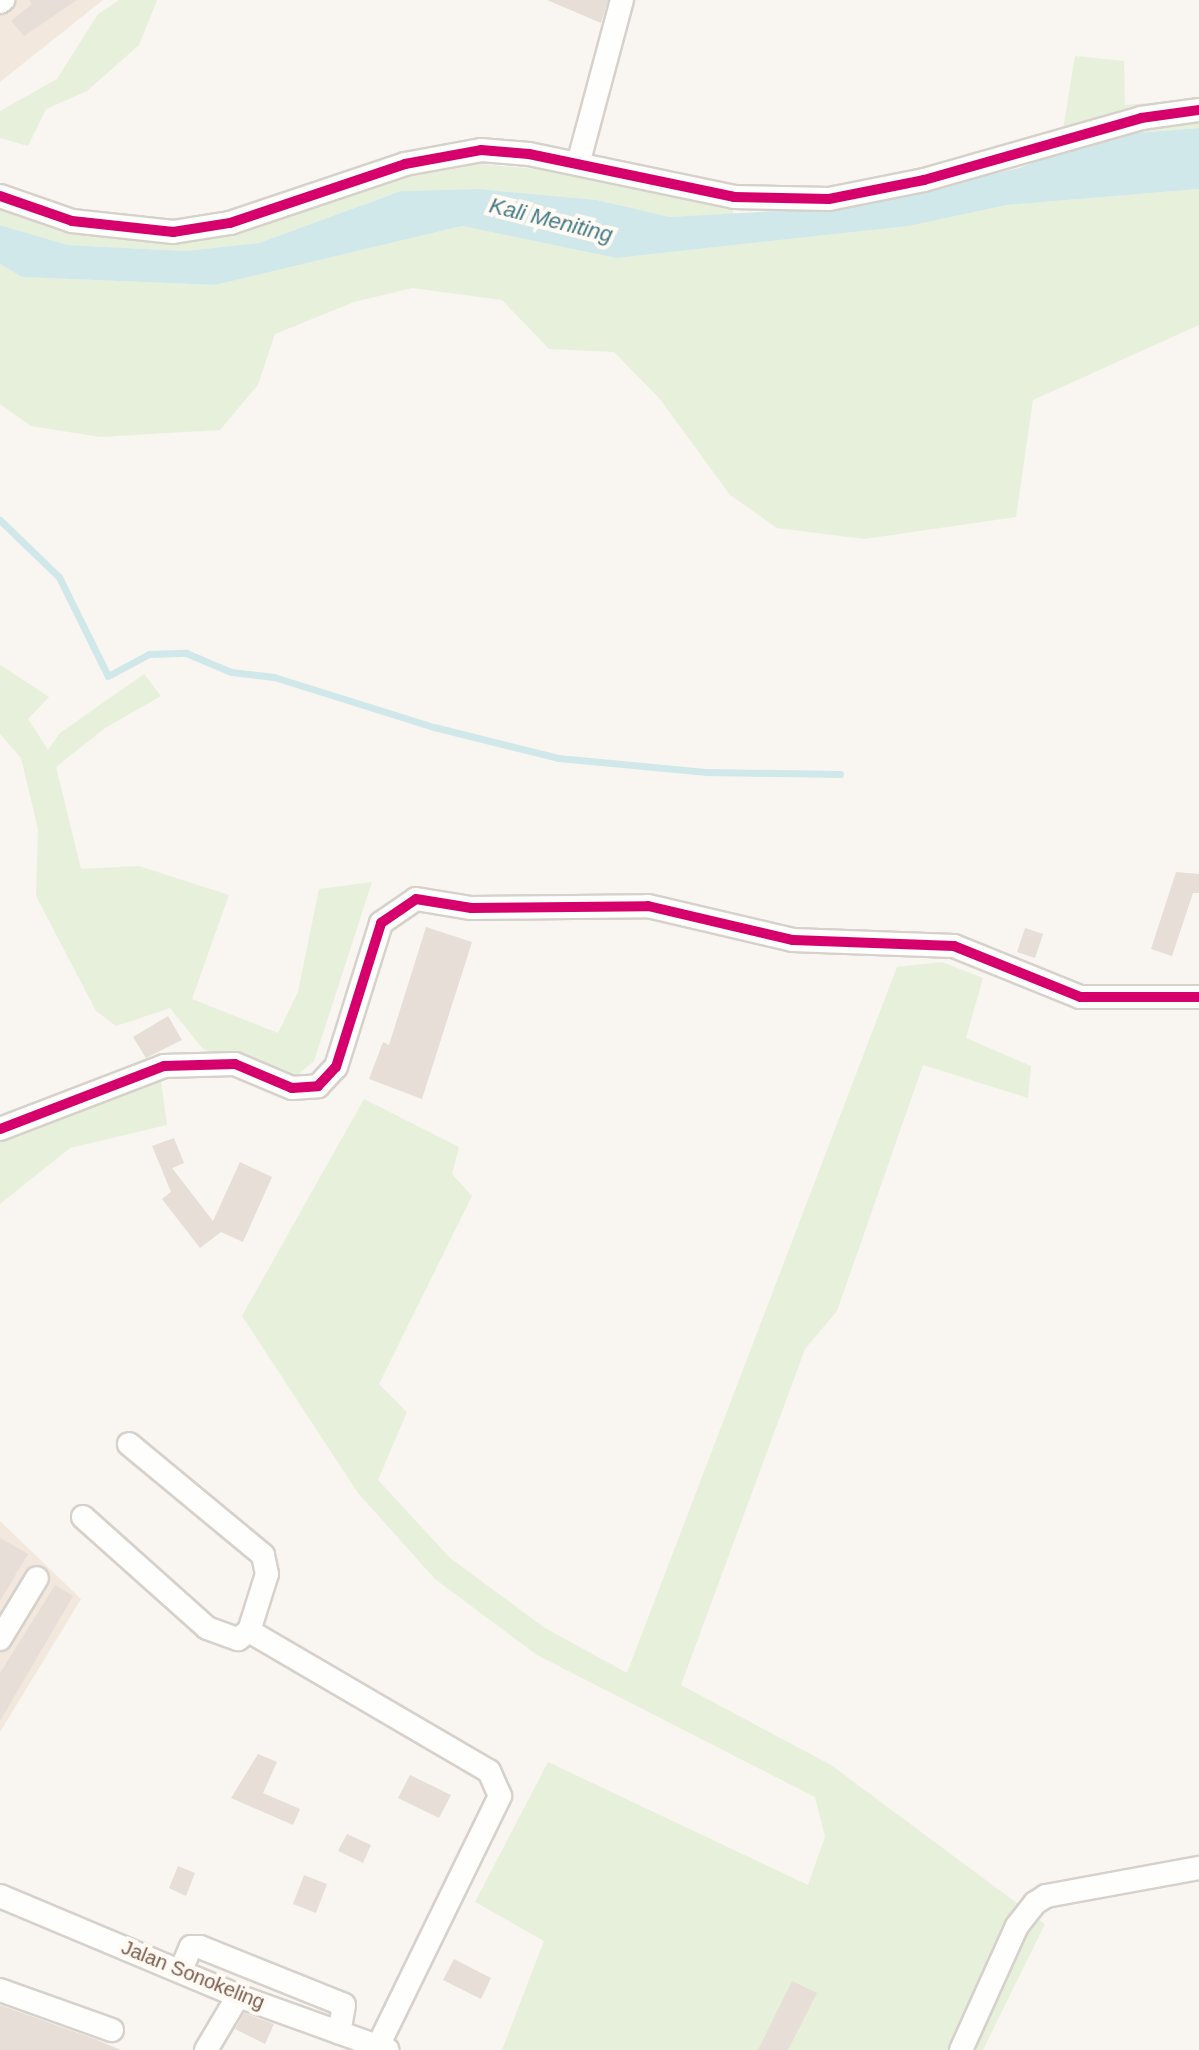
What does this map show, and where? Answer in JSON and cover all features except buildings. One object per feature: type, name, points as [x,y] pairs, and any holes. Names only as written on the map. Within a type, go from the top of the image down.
[{"type":"street","points":[[578,164],[622,0]]},
{"type":"street","points":[[0,196],[72,221],[173,232],[230,223],[455,151],[505,151],[734,197],[829,199],[924,180],[1141,118],[1199,110]]},
{"type":"street","points":[[0,1129],[164,1066],[235,1064],[292,1088],[318,1086],[336,1067],[381,923],[416,899],[471,908],[648,906],[793,940],[954,946],[1080,997],[1199,997]]},
{"type":"street","points":[[83,1517],[207,1628],[238,1639],[249,1631],[267,1574],[263,1555],[129,1444]]},
{"type":"street","points":[[0,1639],[37,1578]]},
{"type":"street","points":[[249,1631],[489,1771],[500,1796],[383,2048]]},
{"type":"street","points":[[961,2050],[1017,1926],[1035,1903],[1046,1896],[1199,1868]]},
{"type":"street","name":"Jalan Sonokeling","points":[[0,1896],[238,1996],[383,2048]]},
{"type":"street","points":[[181,1970],[192,1946],[200,1947],[344,2005],[339,2033]]},
{"type":"street","points":[[0,1990],[112,2030]]},
{"type":"street","points":[[206,2050],[238,1996]]},
{"type":"shaded area","points":[[0,0],[103,0],[0,82]]},
{"type":"shaded area","points":[[0,1521],[81,1599],[0,1732]]},
{"type":"green space","points":[[119,0],[157,0],[139,45],[87,91],[46,109],[28,146],[0,138],[0,111],[57,79],[98,14]]},
{"type":"green space","points":[[1075,56],[1124,61],[1125,105],[1199,99],[1199,128],[1112,135],[1059,154]]},
{"type":"green space","points":[[481,164],[568,172],[733,204],[733,214],[670,217],[597,200],[479,189],[401,191],[259,243],[186,251],[68,245],[0,225],[0,204],[88,235],[147,239],[284,216],[423,169]]},
{"type":"green space","points":[[1199,189],[1199,325],[1033,400],[1016,517],[864,539],[777,528],[730,495],[660,399],[614,352],[549,349],[502,300],[412,288],[354,302],[275,334],[258,385],[220,430],[100,437],[31,426],[0,404],[0,264],[22,277],[215,285],[462,226],[616,258],[909,226],[1007,205]]},
{"type":"green space","points":[[0,665],[49,697],[28,719],[48,750],[60,733],[144,674],[161,696],[105,728],[56,767],[81,869],[139,866],[229,895],[192,999],[278,1033],[298,992],[319,889],[372,882],[314,1061],[295,1077],[203,1049],[170,1008],[116,1026],[96,1011],[36,896],[38,829],[21,758],[0,734]]},
{"type":"green space","points":[[942,962],[983,978],[966,1038],[1031,1066],[1028,1098],[923,1065],[837,1311],[805,1349],[681,1685],[831,1765],[1045,1924],[983,2050],[502,2050],[544,1941],[475,1902],[548,1762],[808,1885],[825,1837],[815,1797],[537,1655],[435,1579],[358,1493],[242,1316],[364,1099],[459,1147],[452,1174],[472,1196],[379,1384],[407,1412],[378,1480],[450,1558],[545,1628],[627,1673],[897,967]]},
{"type":"green space","points":[[161,1081],[167,1125],[70,1148],[0,1204],[0,1142]]},
{"type":"water","name":"Kali Meniting","points":[[1199,128],[1199,189],[1007,205],[909,226],[616,258],[462,226],[215,285],[22,277],[0,264],[0,225],[68,245],[186,251],[259,243],[401,191],[479,189],[597,200],[670,217],[848,207],[1019,168],[1112,135]]},
{"type":"waterway","points":[[0,520],[59,577],[108,676],[149,654],[186,653],[231,672],[274,677],[434,727],[558,758],[707,772],[840,774]]},
{"type":"cycle path","points":[[0,196],[72,221],[173,232],[230,223],[405,164],[481,150],[529,154],[734,197],[829,199],[924,180],[1141,118],[1199,110]]},
{"type":"cycle path","points":[[0,1129],[164,1066],[235,1064],[292,1088],[318,1086],[336,1067],[381,923],[416,899],[471,908],[648,906],[793,940],[954,946],[1080,997],[1199,997]]}]
